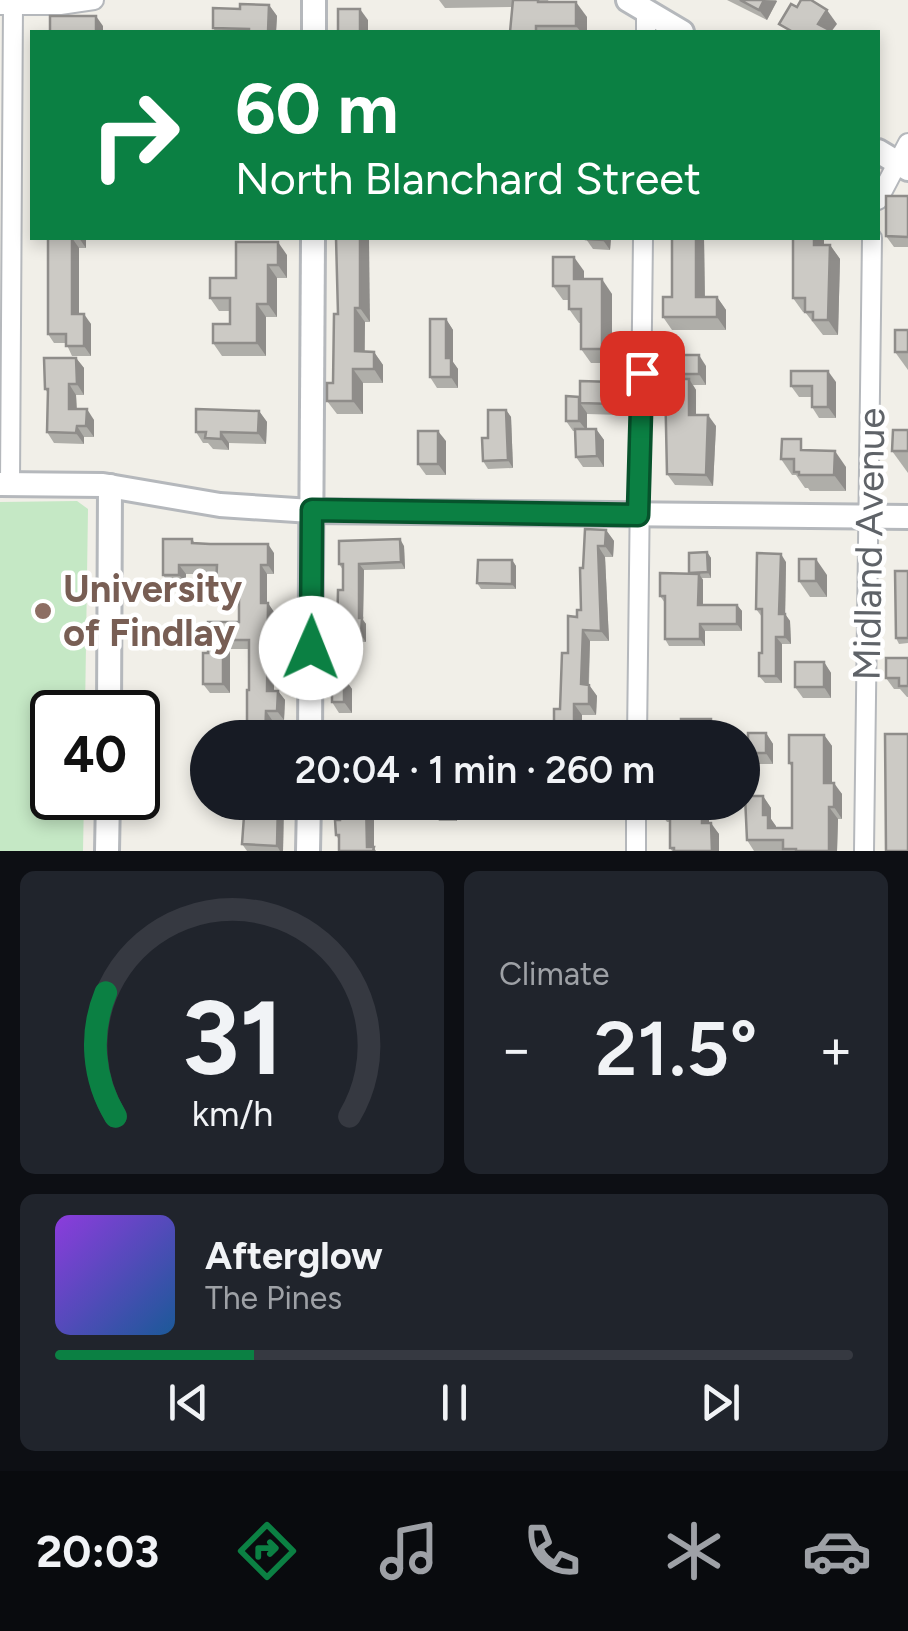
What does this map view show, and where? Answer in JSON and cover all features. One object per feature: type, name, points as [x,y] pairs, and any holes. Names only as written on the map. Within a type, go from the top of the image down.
[{"type":"street","points":[[94,0],[6,6],[5,484],[110,486],[220,504],[312,510],[908,517]]},
{"type":"street","points":[[314,0],[314,30]]},
{"type":"street","points":[[640,14],[677,30]]},
{"type":"street","points":[[880,196],[898,156]]},
{"type":"street","points":[[310,720],[313,240]]},
{"type":"street","points":[[637,720],[644,240]]},
{"type":"street","name":"Midland Avenue","points":[[864,851],[872,240]]},
{"type":"street","points":[[109,690],[110,486]]},
{"type":"street","points":[[107,851],[108,820]]},
{"type":"street","points":[[308,820],[308,851]]},
{"type":"street","points":[[636,820],[636,851]]},
{"type":"green space","name":"University of Findlay","points":[[77,501],[88,509],[85,690],[30,690],[30,820],[84,820],[83,851],[0,851],[0,502]]},
{"type":"building","points":[[513,0],[576,2],[576,26],[510,30]]},
{"type":"building","points":[[740,0],[764,0],[759,10]]},
{"type":"building","points":[[801,0],[811,0],[827,10],[818,24],[829,30],[790,30],[779,24],[791,4],[797,7]]},
{"type":"building","points":[[240,4],[269,5],[268,30],[213,28],[213,8],[240,9]]},
{"type":"building","points":[[338,9],[360,9],[360,30],[338,30]]},
{"type":"building","points":[[50,16],[96,16],[96,30],[50,30]]},
{"type":"building","points":[[886,196],[908,196],[908,237],[886,236]]},
{"type":"building","points":[[48,240],[72,240],[72,314],[84,314],[84,346],[66,346],[66,334],[48,334]]},
{"type":"building","points":[[336,240],[360,240],[360,308],[355,308],[355,351],[374,352],[374,369],[353,369],[353,401],[327,401],[327,383],[333,383],[334,314],[338,314]]},
{"type":"building","points":[[672,240],[696,240],[696,297],[717,297],[717,317],[663,317],[663,297],[672,297]]},
{"type":"building","points":[[793,240],[830,245],[828,320],[813,320],[813,312],[805,312],[805,298],[793,298]]},
{"type":"building","points":[[236,242],[278,242],[278,265],[268,265],[268,304],[257,304],[257,343],[213,343],[213,324],[230,324],[230,298],[210,298],[210,278],[236,278]]},
{"type":"building","points":[[553,257],[574,257],[574,279],[602,279],[602,349],[581,349],[581,309],[569,309],[569,286],[553,286]]},
{"type":"building","points":[[430,319],[446,319],[446,358],[451,358],[451,377],[430,377]]},
{"type":"building","points":[[895,330],[908,330],[908,352],[895,352]]},
{"type":"building","points":[[680,355],[699,355],[699,374],[680,374]]},
{"type":"building","points":[[44,358],[76,358],[77,384],[69,384],[69,409],[87,409],[86,426],[77,426],[76,433],[47,432]]},
{"type":"building","points":[[791,371],[828,371],[828,407],[812,407],[812,386],[791,386]]},
{"type":"building","points":[[665,379],[689,379],[689,415],[708,415],[706,475],[667,474]]},
{"type":"building","points":[[580,381],[615,382],[614,404],[580,403]]},
{"type":"building","points":[[566,396],[579,397],[579,421],[566,421]]},
{"type":"building","points":[[196,409],[259,411],[258,433],[221,432],[221,439],[205,438],[206,432],[196,432]]},
{"type":"building","points":[[488,410],[506,410],[508,460],[483,461],[482,438],[488,438]]},
{"type":"building","points":[[575,429],[596,429],[597,456],[576,457]]},
{"type":"building","points":[[893,430],[908,430],[908,451],[892,451]]},
{"type":"building","points":[[418,431],[438,431],[438,464],[418,464]]},
{"type":"building","points":[[782,439],[801,439],[801,450],[835,451],[834,475],[794,472],[794,459],[781,459]]},
{"type":"building","points":[[585,529],[606,530],[605,546],[598,546],[601,631],[583,630],[581,684],[589,685],[589,704],[574,704],[574,720],[554,720],[554,709],[560,709],[562,653],[568,653],[568,616],[577,617],[577,610],[581,610]]},
{"type":"building","points":[[163,539],[268,544],[268,565],[261,565],[261,603],[268,603],[267,691],[278,691],[277,711],[266,711],[266,720],[247,720],[249,640],[223,640],[223,684],[203,684],[208,622],[239,622],[239,587],[216,587],[217,565],[179,565],[179,575],[163,575]]},
{"type":"building","points":[[400,539],[401,562],[359,564],[361,635],[337,635],[338,590],[343,590],[339,541]]},
{"type":"building","points":[[707,552],[708,572],[689,573],[689,553]]},
{"type":"building","points":[[757,553],[781,554],[779,614],[785,614],[785,637],[776,637],[776,676],[759,676],[762,609],[756,609]]},
{"type":"building","points":[[799,559],[816,559],[816,581],[799,581]]},
{"type":"building","points":[[478,560],[512,560],[512,584],[477,583]]},
{"type":"building","points":[[895,571],[908,571],[908,638],[896,638]]},
{"type":"building","points":[[660,573],[699,574],[698,605],[737,605],[737,624],[700,624],[700,639],[665,639],[665,596],[660,596]]},
{"type":"building","points":[[886,658],[908,658],[908,686],[899,686],[899,678],[886,678]]},
{"type":"building","points":[[795,662],[824,662],[824,687],[795,687]]},
{"type":"building","points":[[332,678],[344,678],[344,702],[332,702]]},
{"type":"building","points":[[760,733],[766,733],[766,753],[760,753]]},
{"type":"building","points":[[885,734],[908,734],[908,851],[886,851]]},
{"type":"building","points":[[789,735],[824,735],[824,783],[834,783],[834,807],[829,807],[829,851],[783,849],[783,840],[747,840],[746,820],[760,820],[760,796],[763,815],[768,815],[768,828],[792,828]]},
{"type":"building","points":[[244,820],[278,820],[277,846],[242,844]]},
{"type":"building","points":[[335,820],[366,820],[367,847],[374,847],[373,851],[339,851]]},
{"type":"building","points":[[670,820],[711,823],[712,851],[670,848]]},
{"type":"place","name":"University of Findlay","points":[[43,611]]},
{"type":"route","points":[[311,648],[312,510],[638,515],[642,373]]}]
